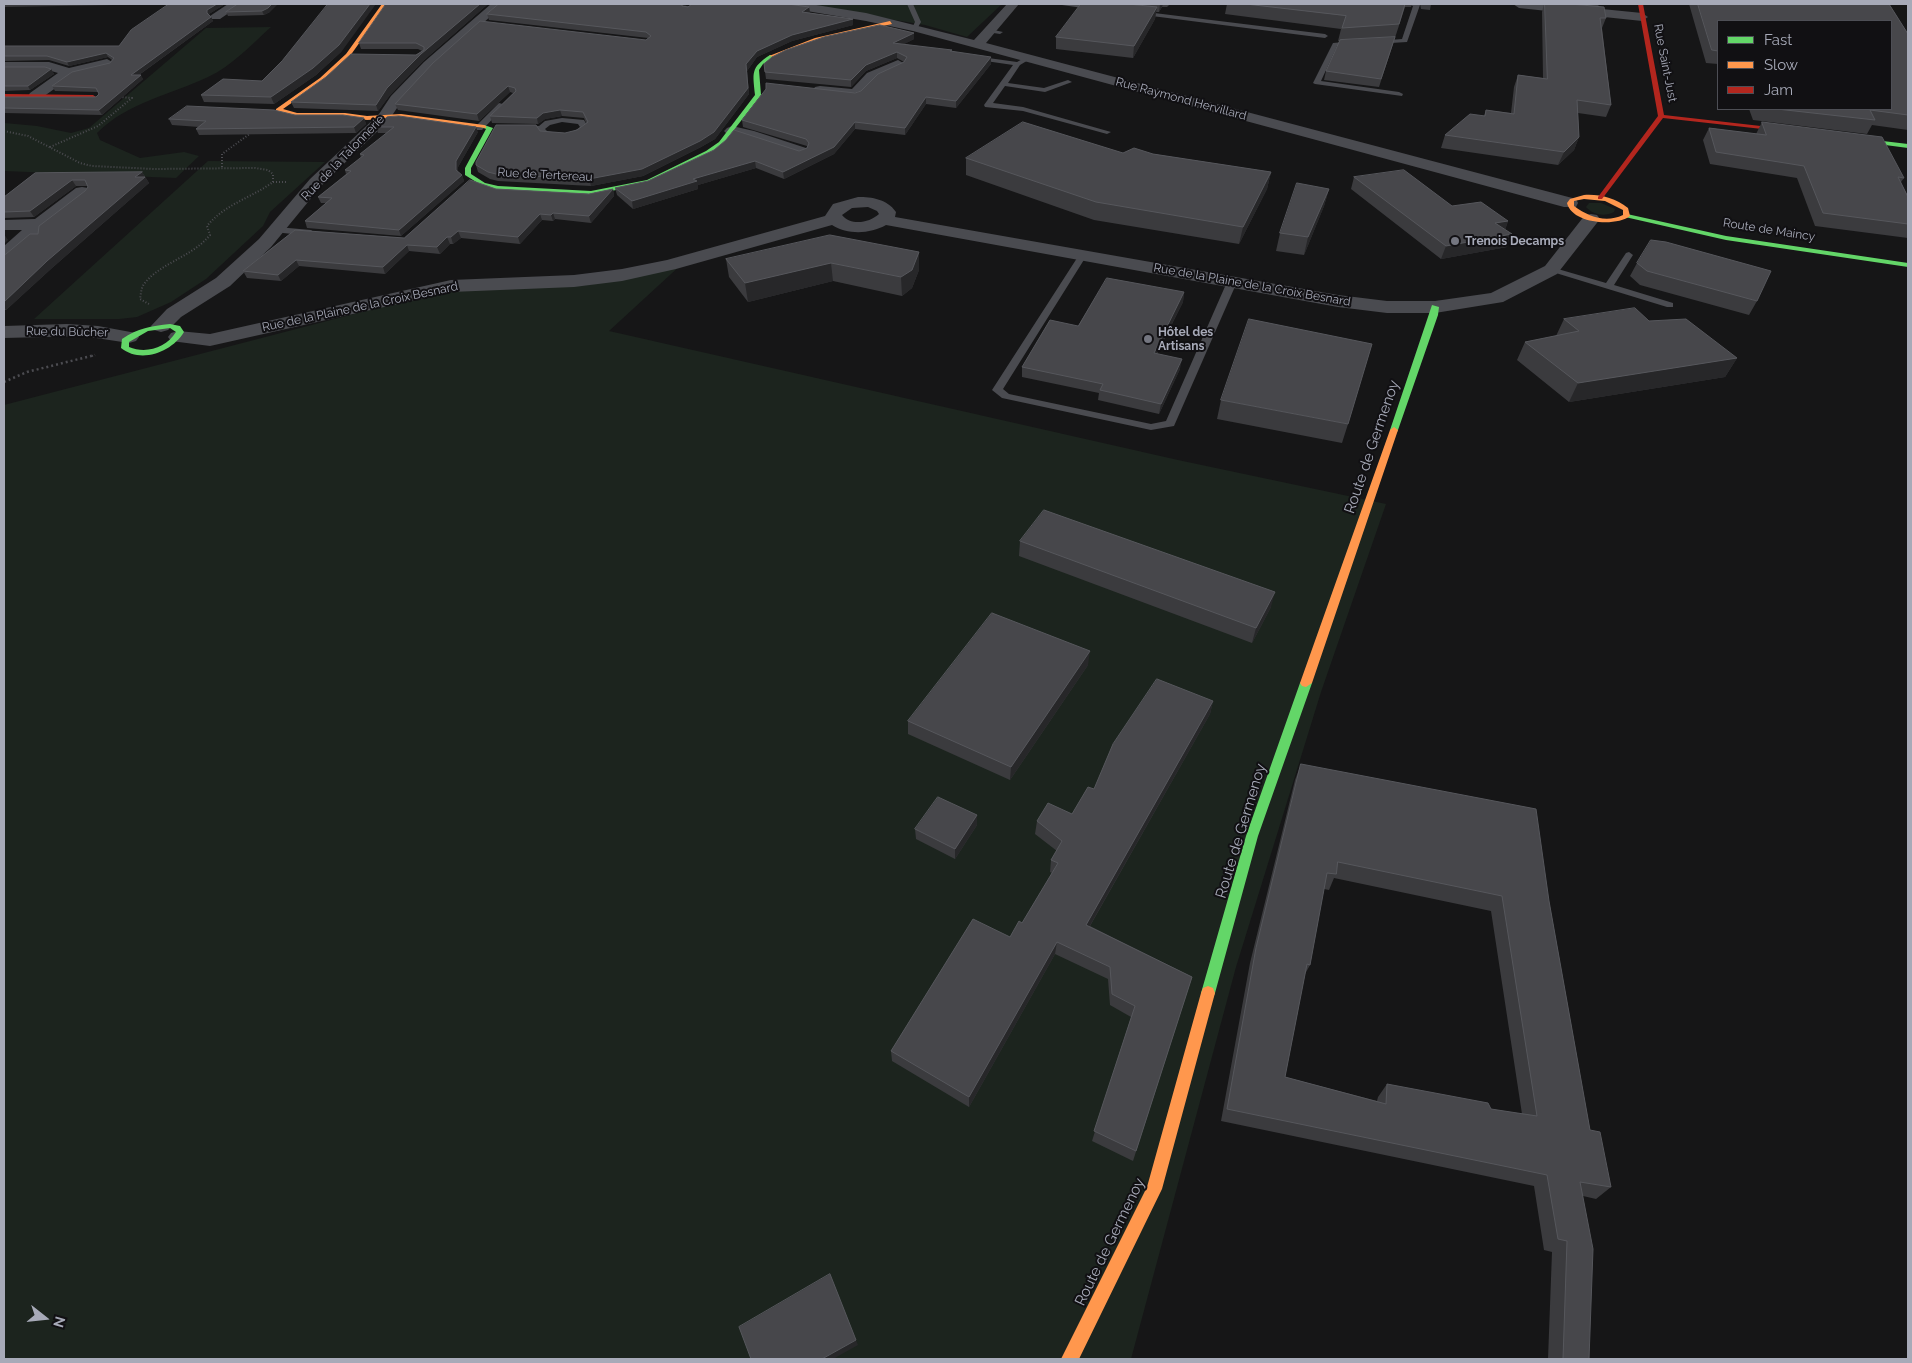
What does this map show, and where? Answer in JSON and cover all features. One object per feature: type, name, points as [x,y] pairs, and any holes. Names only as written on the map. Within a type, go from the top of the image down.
[{"type":"street","points":[[216,16],[236,4]]},
{"type":"street","points":[[278,110],[322,79],[348,55],[384,4]]},
{"type":"street","name":"Rue de la Talonnerie","points":[[161,326],[174,313],[224,282],[277,230],[316,182],[384,117],[396,99],[429,66],[482,24],[498,4]]},
{"type":"street","name":"Rue Raymond Hervillard","points":[[789,4],[914,28],[974,51],[1023,61],[1570,204]]},
{"type":"street","points":[[1519,4],[1642,17]]},
{"type":"street","name":"Rue Saint-Just","points":[[1600,198],[1661,116],[1640,4]]},
{"type":"street","points":[[974,51],[1006,17]]},
{"type":"street","name":"Rue de Tertereau","points":[[489,128],[468,168],[468,175],[471,181],[498,188],[591,193],[648,182],[708,152],[721,143],[766,85],[756,70],[761,63],[773,56],[817,39],[890,23]]},
{"type":"street","points":[[348,55],[368,55]]},
{"type":"street","points":[[35,96],[69,72],[107,64]]},
{"type":"street","points":[[809,88],[855,94],[872,76],[898,64]]},
{"type":"street","points":[[4,66],[49,66],[69,72]]},
{"type":"street","points":[[4,96],[93,97]]},
{"type":"street","points":[[259,110],[278,110],[297,115],[345,115],[368,118],[401,116],[489,128]]},
{"type":"street","points":[[1661,116],[1811,134]]},
{"type":"street","points":[[732,131],[749,134],[800,151]]},
{"type":"street","points":[[1840,138],[1908,146]]},
{"type":"street","points":[[4,255],[39,224],[82,192]]},
{"type":"street","points":[[1577,198],[1600,198],[1622,206],[1628,213],[1627,216],[1617,221],[1591,219],[1575,211],[1570,204],[1577,198]]},
{"type":"street","points":[[868,202],[884,206],[888,210],[885,220],[869,226],[859,227],[849,226],[835,219],[834,215],[836,210],[848,203],[868,202]]},
{"type":"street","name":"Route de Maincy","points":[[1627,216],[1726,238],[1908,264]]},
{"type":"street","name":"Rue de la Plaine de la Croix Besnard","points":[[178,337],[210,340],[451,286],[574,281],[622,275],[679,262],[835,219]]},
{"type":"street","name":"Rue de la Plaine de la Croix Besnard","points":[[885,220],[1348,302],[1387,307],[1434,307],[1496,298],[1551,270],[1591,219]]},
{"type":"street","points":[[4,225],[39,224]]},
{"type":"street","name":"Route de Germenoy","points":[[1070,1359],[1154,1189],[1252,836],[1434,315],[1434,307]]},
{"type":"street","points":[[161,326],[177,328],[180,332],[178,337],[164,348],[148,352],[134,352],[127,343],[147,328],[161,326]]},
{"type":"street","name":"Rue du Bûcher","points":[[4,332],[114,332],[127,343]]},
{"type":"lane","points":[[910,4],[918,22],[914,28]]},
{"type":"lane","points":[[1058,4],[1108,10]]},
{"type":"lane","points":[[1371,43],[1406,42],[1417,5],[1409,4]]},
{"type":"lane","points":[[1127,12],[1325,36]]},
{"type":"lane","points":[[1362,43],[1335,44],[1317,83],[1399,94]]},
{"type":"lane","points":[[1023,61],[988,105],[1023,109],[1107,132]]},
{"type":"lane","points":[[1003,84],[1045,90],[1068,82]]},
{"type":"lane","points":[[489,128],[506,102]]},
{"type":"lane","points":[[516,128],[542,128],[555,121],[569,119],[581,122],[584,127],[577,132],[556,136],[545,134],[542,128]]},
{"type":"lane","points":[[277,230],[316,233]]},
{"type":"lane","points":[[1083,255],[998,390],[1006,396],[1151,427],[1170,424],[1232,282]]},
{"type":"lane","points":[[1608,287],[1629,255]]},
{"type":"lane","points":[[1551,270],[1670,305]]},
{"type":"path","points":[[222,167],[222,154],[236,145],[278,110]]},
{"type":"path","points":[[4,131],[28,136],[92,166],[154,169],[222,167],[268,170],[273,174],[273,182],[264,190],[226,207],[214,216],[207,226],[210,235],[204,244],[161,270],[143,286],[140,299],[174,313]]},
{"type":"path","points":[[4,382],[27,372],[127,343]]},
{"type":"shaded area","points":[[798,4],[1002,4],[967,37],[925,25]]},
{"type":"shaded area","points":[[271,27],[241,54],[217,72],[136,106],[109,122],[97,133],[100,140],[140,158],[184,152],[199,156],[176,178],[4,171],[4,123],[37,126],[71,133],[89,128],[206,28]]},
{"type":"shaded area","points":[[208,161],[325,162],[270,212],[263,226],[206,279],[171,302],[137,317],[119,319],[34,319]]},
{"type":"shaded area","points":[[1589,203],[1601,203],[1615,209],[1611,214],[1599,214],[1592,212],[1586,207]]},
{"type":"shaded area","points":[[683,263],[609,331],[1178,460],[1386,504],[1321,692],[1236,967],[1131,1359],[4,1359],[4,405],[454,288],[589,285]]},
{"type":"building","points":[[169,4],[217,4],[207,10],[211,17],[131,75],[141,75],[99,110],[4,108],[4,97],[96,97],[99,94],[96,88],[52,86],[72,72],[110,63],[114,58],[106,53],[67,62],[47,56],[4,56],[4,46],[119,46],[131,30]]},
{"type":"building","points":[[238,4],[272,4],[262,11],[226,12]]},
{"type":"building","points":[[328,4],[370,4],[339,45],[313,68],[271,97],[201,95],[223,79],[262,81],[282,61]]},
{"type":"building","points":[[386,4],[480,4],[421,54],[387,88],[376,105],[291,102],[326,77],[351,54],[416,55],[424,50],[424,47],[416,43],[359,43]]},
{"type":"building","points":[[499,4],[682,4],[682,6],[688,7],[692,4],[788,4],[809,7],[802,12],[853,19],[792,35],[757,51],[746,64],[748,88],[714,132],[700,141],[642,169],[589,179],[496,174],[476,165],[496,125],[536,125],[540,131],[565,133],[577,130],[588,122],[583,112],[560,110],[543,113],[537,118],[490,116],[516,91],[515,88],[508,86],[477,114],[395,104],[433,63],[480,21],[646,40],[651,36],[646,32],[487,14]]},
{"type":"building","points":[[1081,4],[1128,4],[1157,7],[1134,46],[1056,37]]},
{"type":"building","points":[[1246,4],[1405,4],[1399,24],[1342,28],[1346,16]]},
{"type":"building","points":[[1545,4],[1604,7],[1606,18],[1600,18],[1611,105],[1577,100],[1579,137],[1564,152],[1445,135],[1470,114],[1485,116],[1486,110],[1514,114],[1518,75],[1547,79]]},
{"type":"building","points":[[1698,4],[1889,4],[1908,34],[1908,115],[1870,110],[1892,110],[1892,20],[1717,20],[1717,51],[1712,50]]},
{"type":"building","points":[[880,25],[914,33],[893,43],[991,57],[956,101],[926,97],[905,128],[855,122],[834,147],[783,172],[755,161],[693,179],[697,181],[632,201],[615,188],[648,181],[714,150],[734,130],[799,151],[807,148],[809,143],[806,139],[742,120],[766,89],[766,83],[855,93],[861,91],[878,74],[904,62],[907,57],[897,52],[866,65],[851,80],[765,72],[764,64],[772,57],[786,50],[824,37]]},
{"type":"building","points":[[1395,37],[1381,79],[1326,71],[1340,40]]},
{"type":"building","points":[[4,67],[45,67],[51,69],[28,86],[4,86]]},
{"type":"building","points":[[187,106],[274,110],[295,115],[343,115],[364,118],[354,127],[196,129],[206,121],[169,119]]},
{"type":"building","points":[[1786,110],[1870,110],[1875,120]]},
{"type":"building","points":[[399,116],[476,127],[456,161],[456,170],[462,175],[399,230],[305,221],[332,198],[318,197],[351,171],[345,170],[364,155],[360,154],[394,127],[376,127],[387,117]]},
{"type":"building","points":[[1023,122],[1123,153],[1134,148],[1153,154],[1271,172],[1243,227],[1096,202],[966,158]]},
{"type":"building","points":[[1762,122],[1882,137],[1904,178],[1898,177],[1908,197],[1908,224],[1823,213],[1804,166],[1716,152],[1709,128],[1766,135]]},
{"type":"building","points":[[1404,170],[1452,206],[1481,202],[1508,221],[1495,223],[1512,234],[1446,246],[1354,177]]},
{"type":"building","points":[[142,172],[135,177],[145,177],[47,261],[4,302],[4,255],[30,234],[38,234],[39,226],[88,187],[85,180],[72,180],[30,211],[4,212],[4,197],[35,173]]},
{"type":"building","points":[[470,180],[496,189],[589,194],[613,189],[589,216],[553,213],[551,215],[540,214],[518,237],[458,231],[451,237],[447,237],[437,247],[407,245],[383,267],[296,260],[278,275],[243,271],[295,230],[404,238]]},
{"type":"building","points":[[1297,183],[1329,189],[1308,237],[1280,233]]},
{"type":"building","points":[[830,235],[919,252],[912,270],[901,277],[831,263],[745,283],[726,259]]},
{"type":"building","points":[[1651,240],[1666,242],[1771,271],[1757,301],[1647,271],[1637,263]]},
{"type":"building","points":[[1107,278],[1184,292],[1154,353],[1182,359],[1161,404],[1100,390],[1103,384],[1022,367],[1050,320],[1078,326]]},
{"type":"building","points":[[1635,308],[1649,321],[1686,319],[1737,358],[1578,383],[1525,342],[1579,331],[1564,319]]},
{"type":"building","points":[[1249,319],[1372,344],[1348,424],[1221,400]]},
{"type":"building","points":[[1044,510],[1275,592],[1256,628],[1020,541]]},
{"type":"building","points":[[992,613],[1090,651],[1011,767],[908,721]]},
{"type":"building","points":[[1157,679],[1213,701],[1086,925],[1192,977],[1136,1151],[1094,1131],[1135,1006],[1112,994],[1110,967],[1057,942],[969,1097],[891,1051],[973,919],[1010,937],[1019,921],[1022,923],[1058,863],[1051,860],[1062,841],[1037,821],[1048,803],[1072,814],[1088,787],[1094,789],[1113,744]]},
{"type":"building","points":[[1301,764],[1536,809],[1549,901],[1590,1130],[1600,1132],[1611,1187],[1580,1182],[1593,1249],[1589,1359],[1563,1359],[1567,1241],[1558,1239],[1547,1175],[1227,1109],[1256,948]],"holes":[[[1338,862],[1502,896],[1537,1116],[1491,1109],[1488,1103],[1387,1084],[1386,1104],[1285,1077],[1307,964],[1310,965],[1327,873],[1336,874]]]},
{"type":"building","points":[[938,797],[977,815],[955,849],[915,829]]},
{"type":"building","points":[[830,1274],[856,1340],[822,1359],[751,1359],[739,1327]]},
{"type":"traffic: fast","points":[[484,127],[490,128],[468,168],[468,175],[483,184],[498,188],[591,193],[649,182],[708,152],[721,143],[758,95],[756,70],[761,63],[772,56]]},
{"type":"traffic: fast","points":[[1849,139],[1908,146]]},
{"type":"traffic: fast","points":[[1627,216],[1726,238],[1908,265]]},
{"type":"traffic: fast","points":[[1394,430],[1434,315],[1435,307]]},
{"type":"traffic: fast","points":[[170,326],[177,328],[180,332],[176,339],[164,348],[148,352],[132,351],[125,348],[125,341],[135,334],[146,329],[170,326]]},
{"type":"traffic: fast","points":[[1208,993],[1252,836],[1306,683]]},
{"type":"traffic: slow","points":[[384,4],[348,55],[322,79],[278,110],[297,115],[345,115],[367,118],[401,116],[484,127]]},
{"type":"traffic: slow","points":[[772,56],[817,39],[890,23]]},
{"type":"traffic: slow","points":[[1584,197],[1596,197],[1612,201],[1626,209],[1627,216],[1613,221],[1605,221],[1577,212],[1571,207],[1570,203],[1572,200],[1584,197]]},
{"type":"traffic: slow","points":[[1306,683],[1394,430]]},
{"type":"traffic: slow","points":[[1070,1359],[1154,1189],[1208,993]]},
{"type":"traffic: jam","points":[[1600,198],[1661,116],[1640,4]]},
{"type":"traffic: jam","points":[[4,96],[93,97]]},
{"type":"traffic: jam","points":[[1661,116],[1796,132]]},
{"type":"place","name":"Trenois Decamps","points":[[1455,241]]},
{"type":"place","name":"Hôtel des Artisans","points":[[1148,339]]}]
